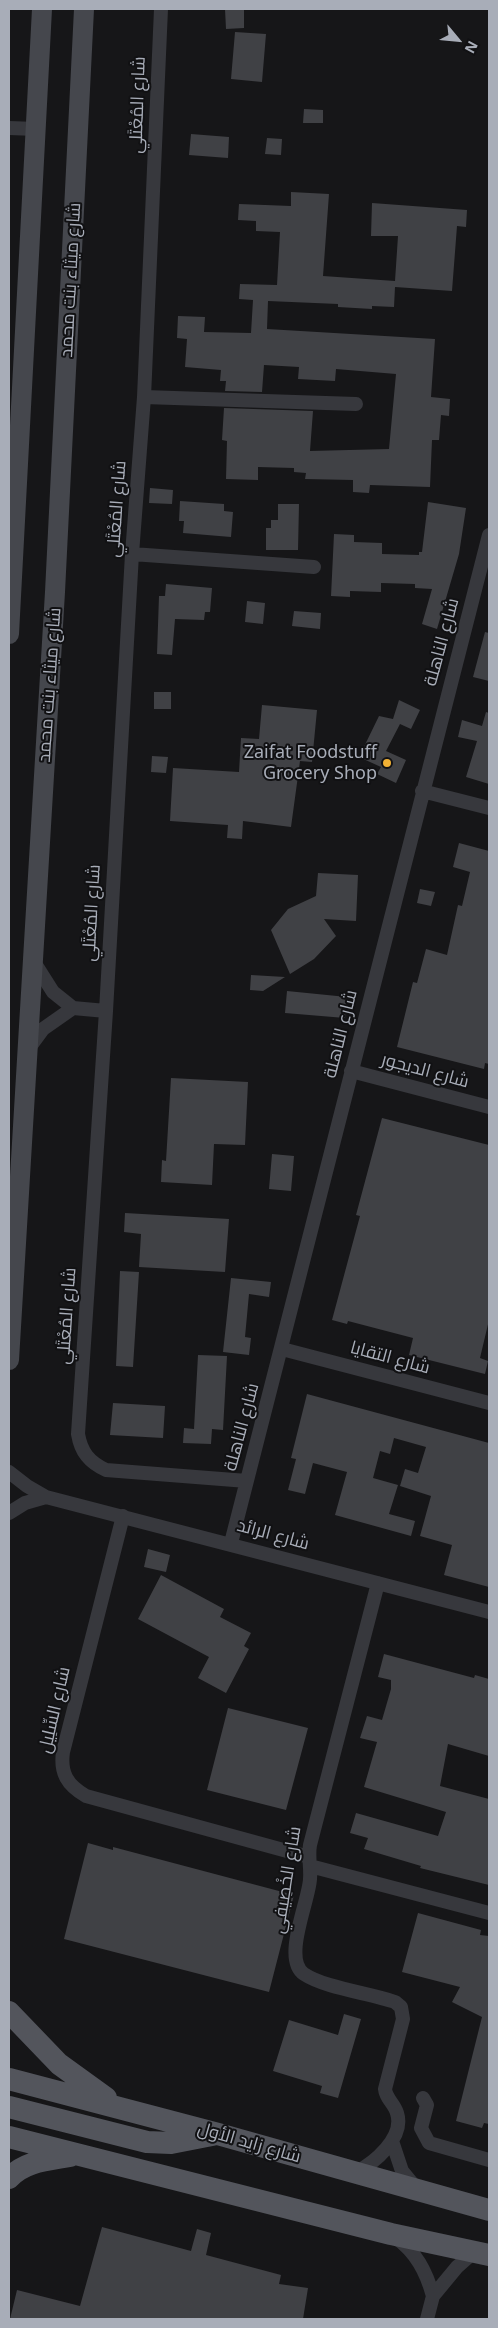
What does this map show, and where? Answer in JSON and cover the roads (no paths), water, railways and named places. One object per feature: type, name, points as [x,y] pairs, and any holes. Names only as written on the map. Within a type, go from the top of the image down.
[{"type":"main road","points":[[9,634],[42,9]]},
{"type":"main road","name":"شارع ميثاء بنت محمد","points":[[9,1360],[55,592],[84,9]]},
{"type":"main road","points":[[9,2012],[59,2064],[122,2109]]},
{"type":"main road","name":"شارع زايد الأول","points":[[9,2079],[218,2134],[489,2210]]},
{"type":"main road","points":[[9,2107],[147,2142],[171,2143],[218,2134]]},
{"type":"main road","points":[[9,2137],[391,2234],[482,2253]]},
{"type":"main road","points":[[9,2178],[23,2167],[32,2163],[76,2155]]},
{"type":"street","name":"شارع المُعْتَلي","points":[[160,9],[144,397],[132,554],[106,1011],[78,1434],[80,1446],[95,1465],[106,1470],[247,1481]]},
{"type":"street","points":[[9,128],[36,129]]},
{"type":"street","points":[[144,397],[356,404]]},
{"type":"street","name":"شارع الناهلة","points":[[231,1543],[282,1349],[422,790],[489,535]]},
{"type":"street","points":[[132,554],[314,567]]},
{"type":"street","points":[[422,790],[489,808]]},
{"type":"street","points":[[33,961],[45,982],[73,1008],[106,1011]]},
{"type":"street","points":[[29,1048],[43,1029],[73,1008]]},
{"type":"street","name":"شارع الديجور","points":[[351,1071],[489,1107]]},
{"type":"street","name":"شارع التقايا","points":[[282,1349],[489,1403]]},
{"type":"street","name":"شارع الرائد","points":[[9,1472],[27,1486],[46,1496],[489,1612]]},
{"type":"street","points":[[9,1512],[26,1503],[46,1496]]},
{"type":"street","name":"شارع السِّلِيل","points":[[123,1516],[63,1752],[61,1765],[65,1778],[74,1789],[86,1796],[489,1913]]},
{"type":"street","name":"شارع الخْصِيفي","points":[[378,1583],[310,1845],[310,1881],[295,1948],[298,1967],[304,1973],[316,1979],[395,2002],[402,2012],[403,2019],[385,2089],[385,2095],[397,2113],[398,2120],[392,2141]]},
{"type":"street","points":[[423,2098],[427,2105],[421,2128],[426,2140],[438,2147],[489,2160]]},
{"type":"street","points":[[355,2173],[372,2162],[392,2141],[402,2171],[416,2187],[424,2192]]},
{"type":"street","points":[[391,2234],[414,2254],[422,2267],[433,2296]]},
{"type":"street","points":[[427,2319],[433,2296],[457,2267],[482,2253]]},
{"type":"place","name":"Zaifat Foodstuff Grocery Shop","points":[[387,763]]}]
